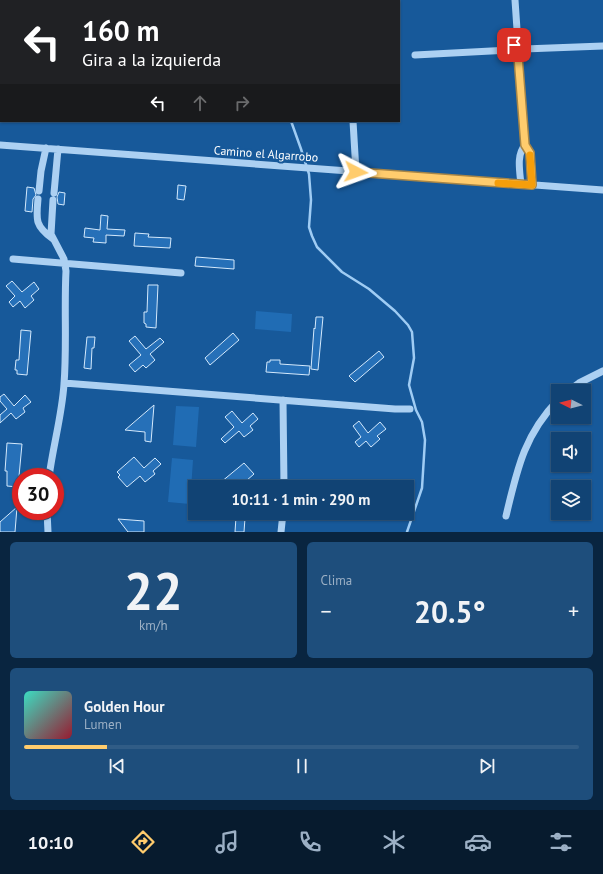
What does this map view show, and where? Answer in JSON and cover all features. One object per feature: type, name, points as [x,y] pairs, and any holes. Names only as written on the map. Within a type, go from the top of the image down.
[{"type":"street","points":[[515,0],[518,44]]},
{"type":"street","points":[[518,44],[524,49],[603,46]]},
{"type":"street","points":[[512,50],[513,46],[518,44]]},
{"type":"street","points":[[518,56],[522,54],[524,49]]},
{"type":"street","points":[[415,54],[512,50]]},
{"type":"street","points":[[512,50],[518,56],[525,145],[530,153],[532,185]]},
{"type":"street","points":[[352,122],[356,172]]},
{"type":"street","name":"Camino el Algarrobo","points":[[0,145],[603,190]]},
{"type":"street","points":[[521,184],[520,154],[525,145]]},
{"type":"street","points":[[46,148],[40,171],[36,221],[39,227],[53,239],[61,253],[66,271],[64,384],[60,417],[51,468]]},
{"type":"street","points":[[53,239],[51,227],[58,149]]},
{"type":"street","points":[[13,259],[181,273]]},
{"type":"street","points":[[578,384],[603,371]]},
{"type":"street","points":[[64,384],[395,409],[410,408]]},
{"type":"street","points":[[283,400],[284,480]]},
{"type":"street","points":[[506,516],[517,469],[525,449],[544,417],[551,408]]},
{"type":"street","points":[[48,520],[48,532]]},
{"type":"street","points":[[281,532],[282,520]]},
{"type":"shaded area","points":[[256,311],[292,314],[291,332],[255,329]]},
{"type":"shaded area","points":[[176,406],[199,407],[196,447],[173,445]]},
{"type":"shaded area","points":[[172,458],[193,460],[192,480],[188,480],[188,504],[168,502]]},
{"type":"building","points":[[178,185],[186,186],[184,200],[177,199]]},
{"type":"building","points":[[27,187],[34,188],[36,195],[33,199],[32,212],[25,211]]},
{"type":"building","points":[[59,192],[65,193],[64,205],[58,204],[57,197]]},
{"type":"building","points":[[101,215],[108,216],[107,229],[125,230],[124,236],[106,235],[106,243],[93,242],[94,238],[84,237],[85,228],[100,230]]},
{"type":"building","points":[[135,233],[149,234],[148,237],[171,238],[170,248],[134,246]]},
{"type":"building","points":[[196,257],[234,260],[234,269],[195,266]]},
{"type":"building","points":[[12,281],[22,292],[34,282],[39,289],[31,296],[34,300],[25,308],[20,301],[13,307],[9,302],[15,296],[6,286]]},
{"type":"building","points":[[148,285],[158,285],[156,328],[146,327],[146,324],[144,323],[144,312],[147,312]]},
{"type":"building","points":[[316,317],[323,317],[318,370],[311,369]]},
{"type":"building","points":[[21,330],[31,331],[27,375],[17,374],[17,370],[15,370],[16,360],[19,360]]},
{"type":"building","points":[[233,333],[239,340],[210,365],[205,358]]},
{"type":"building","points":[[135,336],[146,349],[160,338],[164,342],[150,354],[155,360],[146,368],[143,365],[135,372],[129,365],[141,355],[129,341]]},
{"type":"building","points":[[87,337],[95,337],[94,348],[92,348],[91,369],[84,368]]},
{"type":"building","points":[[379,351],[384,357],[355,382],[349,376]]},
{"type":"building","points":[[270,360],[280,360],[280,364],[310,366],[309,375],[266,372],[267,362],[270,362]]},
{"type":"building","points":[[4,394],[14,406],[25,395],[31,402],[23,408],[25,412],[16,419],[11,413],[0,423],[0,415],[7,409],[0,401],[0,397]]},
{"type":"building","points":[[154,405],[151,442],[145,441],[145,432],[125,430]]},
{"type":"building","points":[[232,411],[242,423],[253,413],[258,419],[250,426],[253,430],[244,437],[239,431],[225,443],[221,439],[234,427],[225,417]]},
{"type":"building","points":[[359,421],[368,433],[380,422],[386,429],[377,436],[380,439],[371,447],[366,441],[359,447],[355,442],[361,437],[353,426]]},
{"type":"building","points":[[7,443],[22,444],[20,468],[12,468],[12,486],[7,486],[7,471],[5,471]]},
{"type":"building","points":[[134,457],[144,468],[155,458],[161,464],[153,471],[155,474],[145,482],[140,476],[127,487],[118,477],[120,475],[117,472]]},
{"type":"building","points":[[244,463],[254,474],[247,480],[223,480]]},
{"type":"building","points":[[12,511],[12,520],[16,520],[15,532],[0,532],[0,522]]},
{"type":"building","points":[[118,519],[144,521],[144,532],[128,532]]},
{"type":"building","points":[[236,520],[245,520],[244,532],[235,532]]},
{"type":"waterway","points":[[291,122],[309,174],[311,200],[309,227],[317,247],[342,272],[369,289],[395,311],[408,325],[412,332],[414,358],[409,385],[416,410],[422,422],[425,440],[422,488],[407,532]]},
{"type":"slow traffic","points":[[498,183],[532,185],[530,155]]},
{"type":"route","points":[[356,172],[532,185],[530,153],[525,145],[518,56],[512,50],[514,45]]}]
